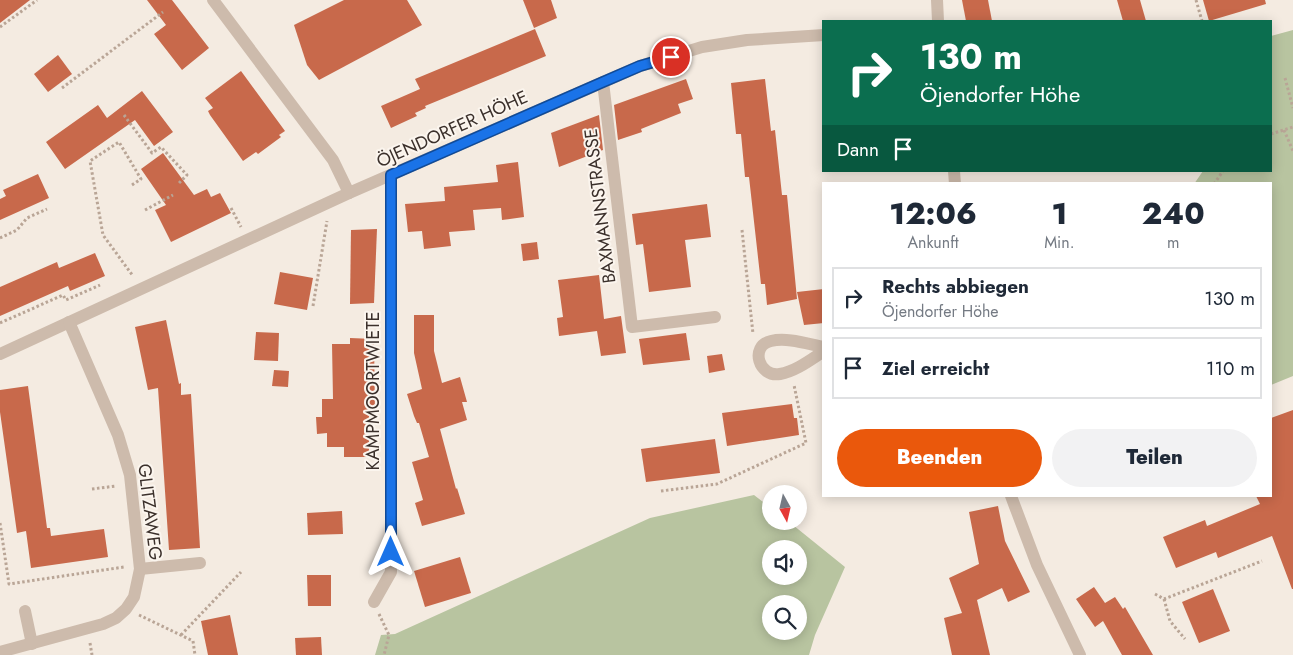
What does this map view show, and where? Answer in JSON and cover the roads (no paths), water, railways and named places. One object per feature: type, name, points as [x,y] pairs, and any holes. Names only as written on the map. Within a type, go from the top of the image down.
[{"type":"street","points":[[213,0],[334,160],[349,193]]},
{"type":"street","points":[[937,0],[938,20]]},
{"type":"street","name":"ÖJENDORFER HÖHE","points":[[0,354],[349,193],[640,66],[702,47],[747,40],[822,35]]},
{"type":"street","name":"BAXMANNSTRASSE","points":[[603,82],[632,327],[715,318]]},
{"type":"street","name":"KAMPMOORTWIETE","points":[[374,602],[391,572],[391,175]]},
{"type":"street","name":"GLITZAWEG","points":[[32,644],[103,624],[116,618],[126,609],[134,597],[140,567],[130,475],[118,435],[70,322]]},
{"type":"street","points":[[822,347],[780,340],[763,344],[759,350],[758,358],[762,368],[768,373],[778,374],[802,365],[822,352]]},
{"type":"street","points":[[1011,497],[1037,565],[1080,655]]},
{"type":"street","points":[[140,567],[200,563]]},
{"type":"street","points":[[0,652],[32,644],[25,611]]}]
